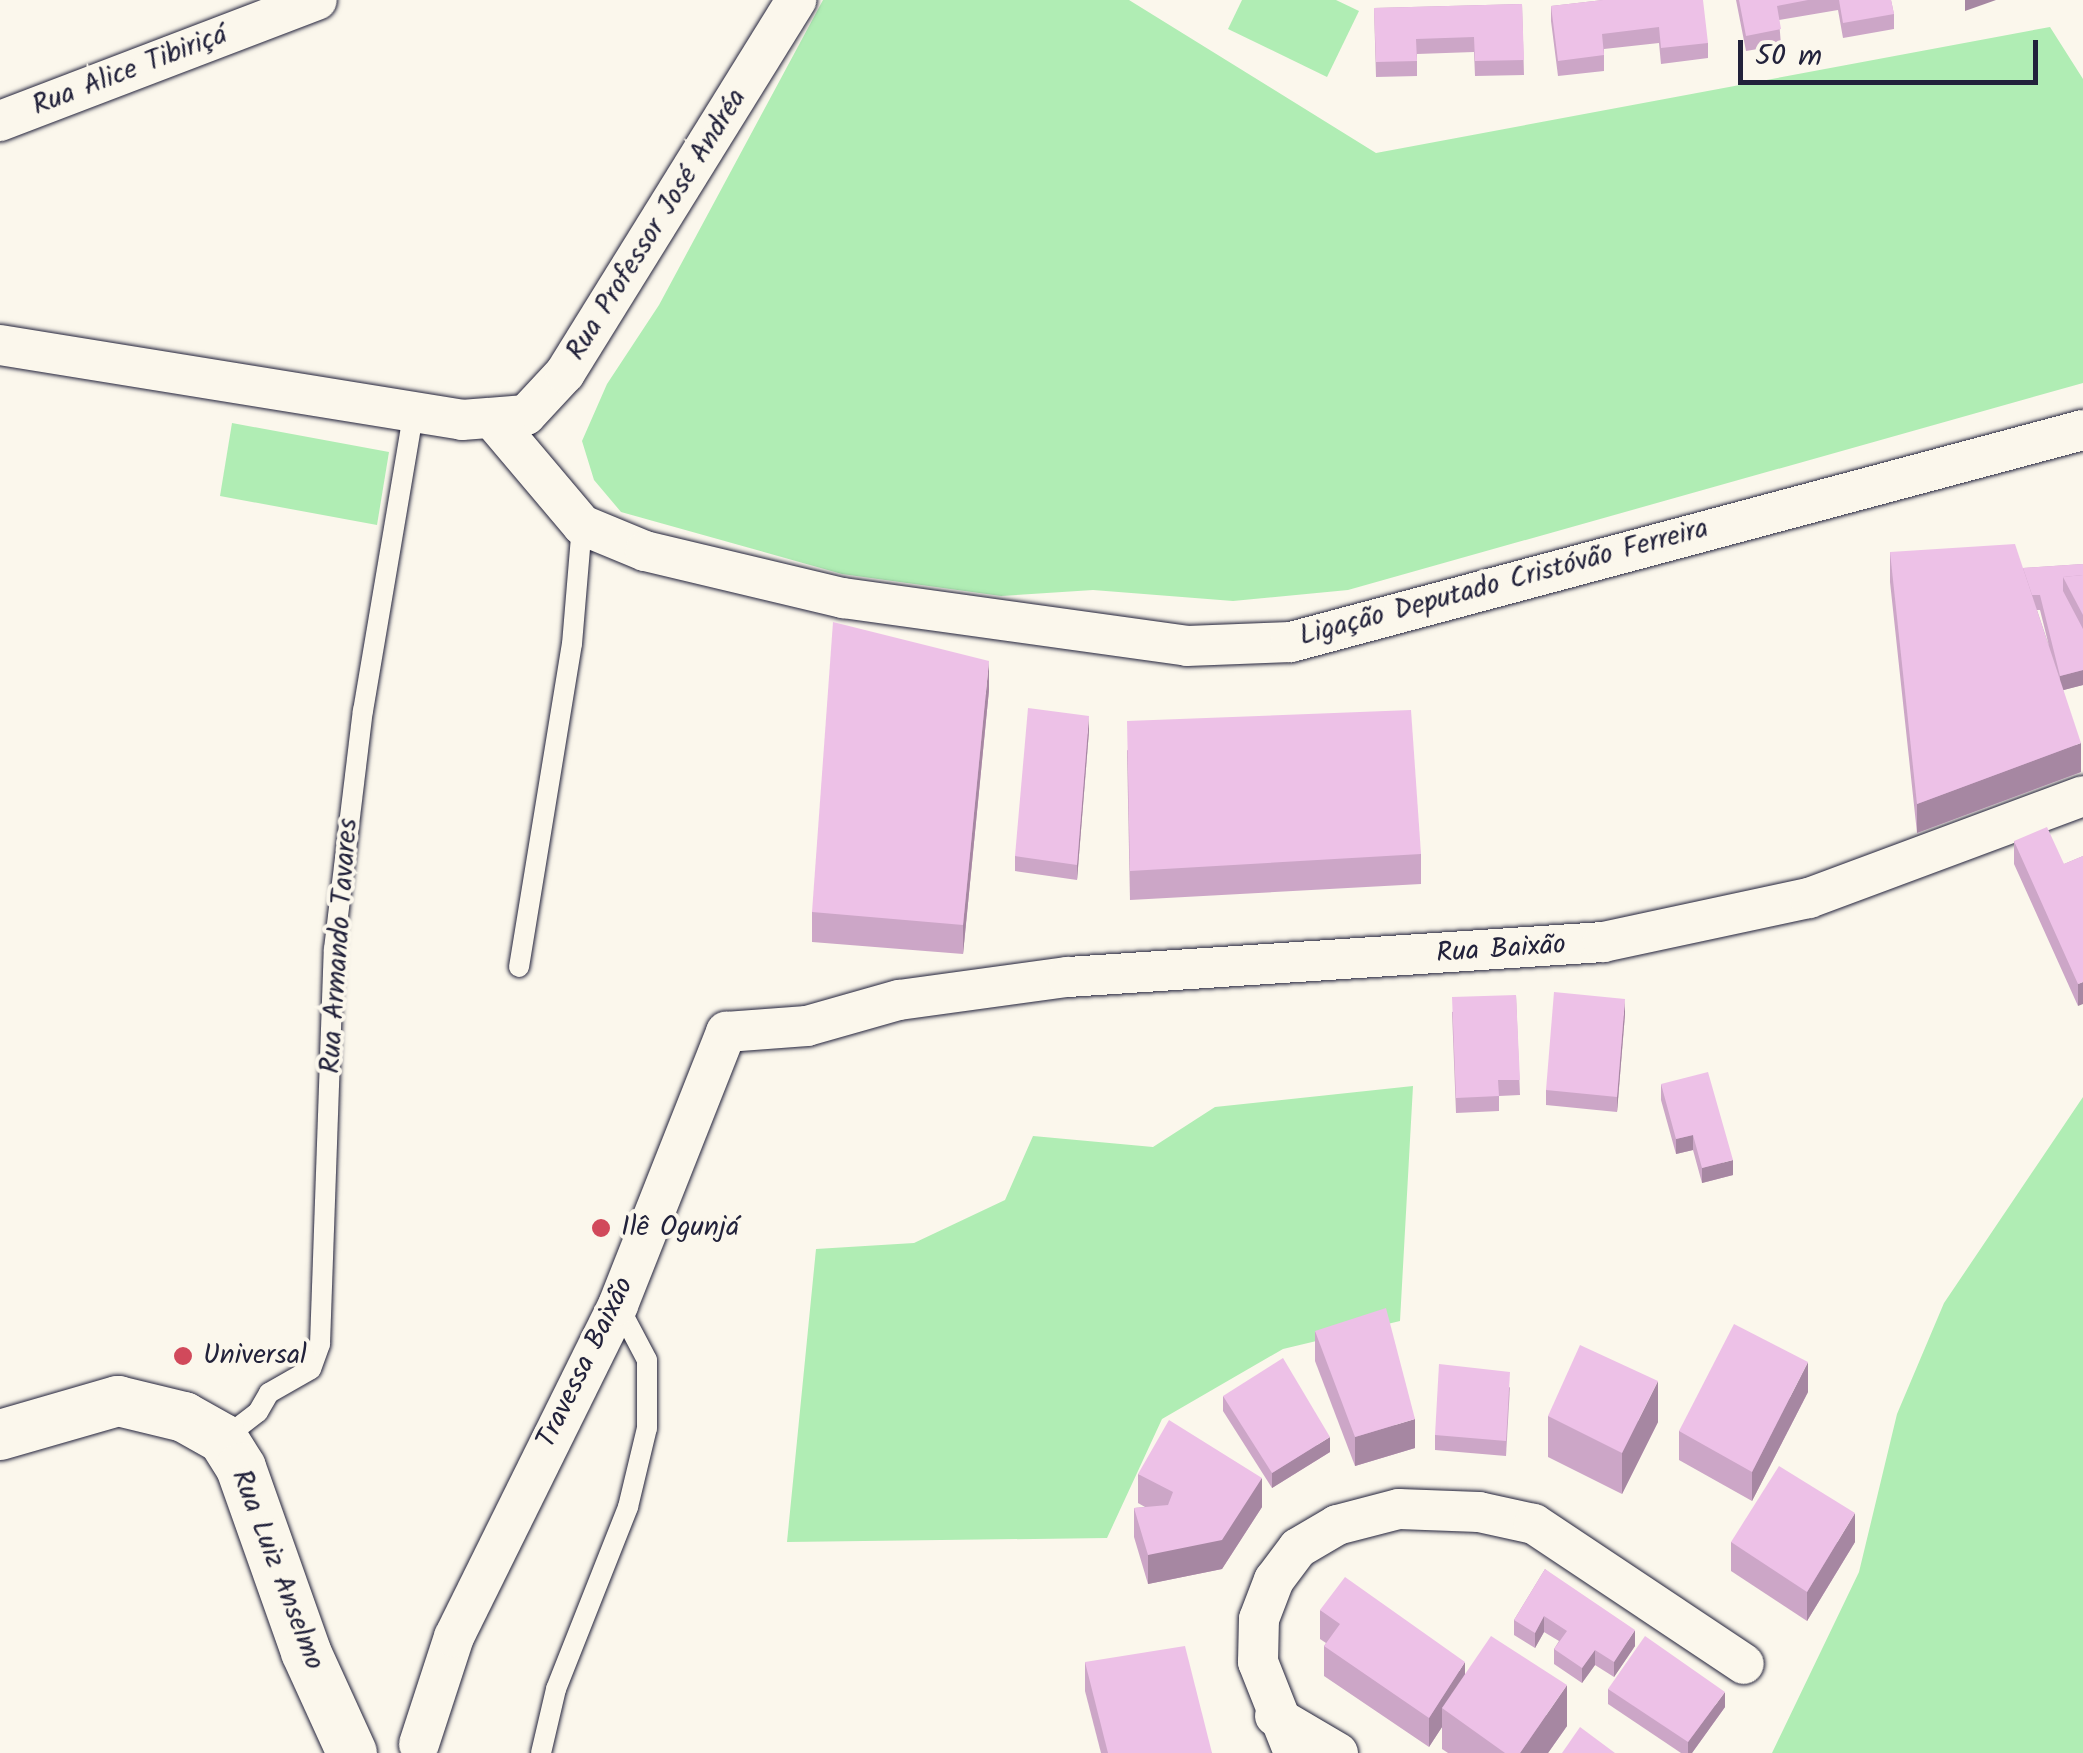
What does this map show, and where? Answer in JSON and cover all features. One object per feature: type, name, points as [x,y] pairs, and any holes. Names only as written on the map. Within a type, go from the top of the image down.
[{"type":"street","name":"Rua Alice Tibiriçá","points":[[0,121],[317,0]]},
{"type":"street","name":"Rua Professor José Andréa","points":[[494,422],[526,415],[565,374],[796,0]]},
{"type":"street","points":[[0,345],[494,422]]},
{"type":"street","name":"Ligação Deputado Cristóvão Ferreira","points":[[494,422],[582,525],[645,551],[843,598],[1187,646],[1290,642],[2083,430]]},
{"type":"street","name":"Rua Baixão","points":[[898,1000],[1068,977],[1603,942],[1808,898],[2083,796]]},
{"type":"street","name":"Travessa Baixão","points":[[419,1744],[481,1576],[618,1306],[726,1032],[807,1026],[898,1000]]},
{"type":"street","name":"Rua Luiz Anselmo","points":[[0,1435],[86,1405],[118,1401],[184,1417],[222,1439],[241,1468],[306,1652],[352,1753]]},
{"type":"street","points":[[1294,1753],[1276,1716],[1258,1662],[1259,1619],[1274,1580],[1298,1548],[1337,1524],[1399,1510],[1479,1512],[1534,1524],[1744,1664]]},
{"type":"street","points":[[1276,1716],[1338,1753]]},
{"type":"lane","name":"Rua Armando Tavares","points":[[222,1439],[318,1357],[326,1280],[334,949],[364,710],[414,412]]},
{"type":"lane","points":[[518,967],[572,644],[582,525]]},
{"type":"lane","points":[[541,1753],[556,1689],[628,1506],[647,1428],[648,1360],[618,1306]]},
{"type":"green space","points":[[823,0],[1129,0],[1376,153],[2050,27],[2083,79],[2083,383],[1348,590],[1233,601],[1093,590],[1001,596],[842,574],[621,512],[594,480],[582,441],[607,384],[659,305]]},
{"type":"green space","points":[[1242,0],[1336,0],[1359,11],[1327,77],[1228,29]]},
{"type":"green space","points":[[232,423],[389,452],[377,525],[220,496]]},
{"type":"green space","points":[[1413,1086],[1400,1321],[1283,1349],[1162,1419],[1107,1538],[787,1542],[816,1249],[914,1243],[1005,1200],[1033,1136],[1153,1147],[1215,1107]]},
{"type":"green space","points":[[2083,1097],[2083,1753],[1772,1753],[1859,1572],[1897,1414],[1944,1303]]},
{"type":"building","points":[[1603,0],[1703,0],[1708,43],[1661,48],[1659,27],[1602,34],[1604,55],[1558,61],[1551,6]]},
{"type":"building","points":[[1739,0],[1808,0],[1777,6],[1781,29],[1746,36]]},
{"type":"building","points":[[1839,0],[1891,0],[1894,14],[1843,23]]},
{"type":"building","points":[[1522,4],[1524,60],[1475,61],[1474,37],[1416,39],[1417,61],[1376,62],[1374,8]]},
{"type":"building","points":[[2015,544],[2081,743],[1917,804],[1890,552]]},
{"type":"building","points":[[2083,564],[2083,575],[2063,577],[2063,591],[2083,629],[2083,670],[2060,676],[2040,595],[2032,595],[2023,568]]},
{"type":"building","points":[[2083,575],[2083,615],[2063,577]]},
{"type":"building","points":[[833,622],[989,661],[963,925],[812,912]]},
{"type":"building","points":[[1028,708],[1089,716],[1077,865],[1015,856]]},
{"type":"building","points":[[1411,710],[1421,854],[1130,871],[1127,721]]},
{"type":"building","points":[[2047,827],[2064,864],[2083,856],[2083,982],[2078,984],[2014,841]]},
{"type":"building","points":[[1554,992],[1625,999],[1617,1097],[1546,1090]]},
{"type":"building","points":[[1516,995],[1520,1080],[1498,1080],[1499,1096],[1456,1098],[1452,997]]},
{"type":"building","points":[[1708,1072],[1733,1160],[1702,1168],[1693,1135],[1676,1139],[1661,1084]]},
{"type":"building","points":[[1386,1308],[1415,1419],[1355,1437],[1315,1331]]},
{"type":"building","points":[[1734,1324],[1808,1362],[1752,1472],[1679,1431]]},
{"type":"building","points":[[1580,1345],[1658,1381],[1622,1453],[1548,1416]]},
{"type":"building","points":[[1283,1358],[1330,1437],[1272,1473],[1223,1396]]},
{"type":"building","points":[[1439,1364],[1510,1372],[1506,1441],[1435,1435]]},
{"type":"building","points":[[1169,1420],[1262,1478],[1222,1540],[1148,1555],[1134,1508],[1168,1505],[1173,1492],[1138,1474]]},
{"type":"building","points":[[1779,1466],[1855,1513],[1807,1592],[1731,1542]]},
{"type":"building","points":[[1545,1569],[1635,1630],[1614,1662],[1595,1650],[1582,1668],[1554,1649],[1567,1631],[1544,1616],[1535,1633],[1514,1620]]},
{"type":"building","points":[[1345,1577],[1465,1662],[1429,1718],[1324,1646],[1340,1624],[1320,1610]]},
{"type":"building","points":[[1491,1636],[1567,1685],[1520,1753],[1505,1753],[1442,1708]]},
{"type":"building","points":[[1645,1636],[1725,1692],[1688,1742],[1608,1689]]},
{"type":"building","points":[[1185,1646],[1212,1753],[1108,1753],[1085,1662]]},
{"type":"building","points":[[1580,1727],[1615,1753],[1562,1753]]},
{"type":"place","name":"Ilê Ogunjá","points":[[601,1228]]},
{"type":"place","name":"Universal","points":[[183,1356]]}]
